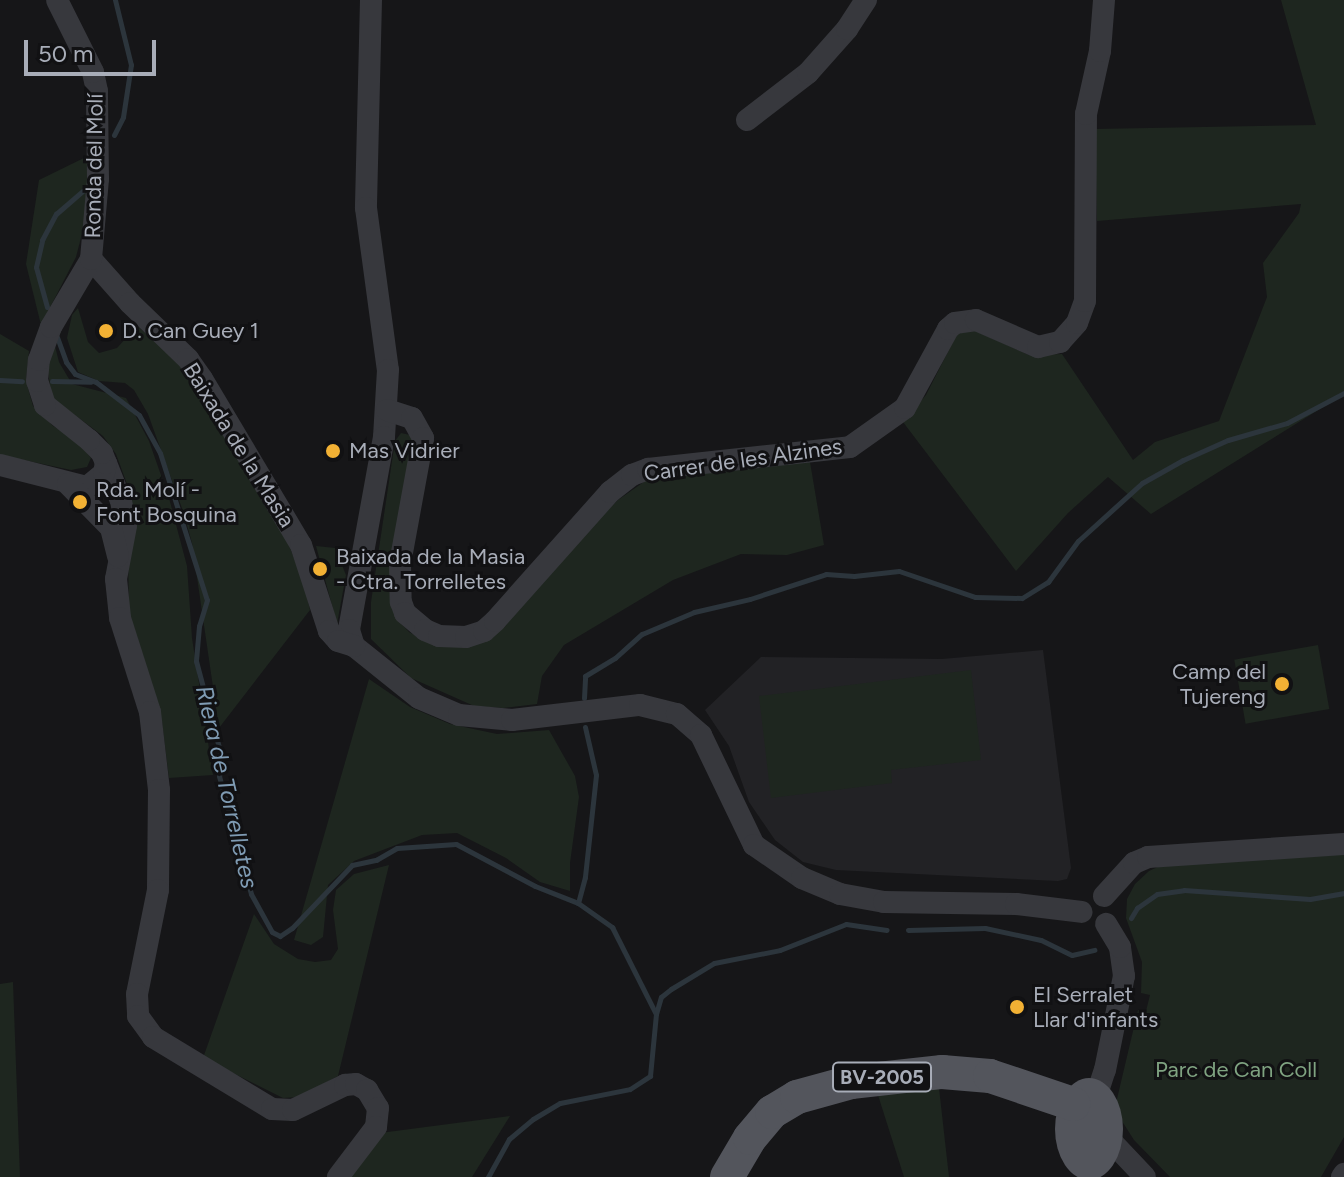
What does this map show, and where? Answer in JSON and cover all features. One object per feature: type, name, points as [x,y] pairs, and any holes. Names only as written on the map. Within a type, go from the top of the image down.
[{"type":"main road","name":"BV-2005","points":[[727,1177],[750,1138],[772,1112],[808,1093],[865,1079],[942,1072],[990,1076],[1087,1108]]},
{"type":"street","name":"Ronda del Molí","points":[[57,0],[93,72],[97,91],[98,179],[91,259],[51,327],[39,360],[37,381],[45,405],[102,453],[121,501],[126,526],[119,561]]},
{"type":"street","points":[[354,646],[349,630],[367,543],[387,410],[388,346],[366,208],[371,0]]},
{"type":"street","points":[[747,120],[808,73],[847,29],[866,0]]},
{"type":"street","name":"Carrer de les Alzines","points":[[387,410],[412,418],[423,438],[400,563],[401,602],[405,613],[425,630],[439,636],[466,637],[484,631],[495,621],[610,492],[632,475],[648,469],[850,447],[905,408],[948,329],[955,323],[976,320],[1038,347],[1060,342],[1077,323],[1085,301],[1086,114],[1100,51],[1104,0]]},
{"type":"street","name":"Baixada de la Masia","points":[[91,259],[130,303],[188,359],[202,379],[301,545],[329,631],[338,641],[354,646],[419,698],[459,715],[512,720],[640,705],[677,714],[701,735],[754,845],[802,878],[840,894],[884,902],[1016,904],[1082,912]]},
{"type":"street","points":[[0,465],[68,484],[92,484],[104,473],[106,463]]},
{"type":"street","points":[[68,484],[111,528],[119,561],[116,579],[120,618],[154,730],[160,802],[158,890],[137,994],[138,1016],[153,1037],[272,1109],[293,1110],[345,1085],[356,1084],[367,1090],[378,1108],[376,1127],[338,1177]]},
{"type":"street","points":[[1104,896],[1113,907],[1112,917],[1106,924],[1088,924],[1082,912],[1088,898],[1104,896],[1134,863],[1148,857],[1344,844]]},
{"type":"street","points":[[1087,1108],[1111,1048],[1125,963],[1106,924]]},
{"type":"street","name":"BV-2005","points":[[1087,1108],[1145,1177]]},
{"type":"shaded area","points":[[1043,650],[1071,868],[1067,879],[1058,881],[836,870],[803,862],[775,840],[749,802],[729,746],[705,710],[761,657],[942,659]]},
{"type":"green space","points":[[1281,0],[1344,0],[1344,394],[1151,514],[1108,477],[1068,513],[1016,571],[903,422],[926,395],[957,334],[973,330],[1029,355],[1062,354],[1133,460],[1155,442],[1219,421],[1267,297],[1263,263],[1299,213],[1301,204],[1097,221],[1095,129],[1316,125]]},
{"type":"green space","points":[[90,155],[84,226],[76,257],[41,325],[26,264],[39,180]]},
{"type":"green space","points":[[78,308],[88,342],[99,353],[117,348],[137,326],[169,352],[190,376],[289,545],[305,587],[310,610],[219,728],[192,543],[183,511],[148,414],[134,390],[125,383],[99,381],[78,372],[67,338],[72,315]]},
{"type":"green space","points":[[0,334],[29,351],[26,381],[33,406],[53,426],[75,439],[91,458],[87,467],[71,470],[0,455]]},
{"type":"green space","points":[[54,342],[59,362],[72,384],[126,398],[149,441],[169,498],[187,566],[192,638],[213,775],[169,778],[162,722],[129,616],[127,484],[116,454],[103,436],[52,398],[47,366]]},
{"type":"green space","points":[[401,433],[410,435],[412,442],[390,593],[396,618],[409,632],[422,639],[465,645],[618,500],[648,479],[810,462],[824,545],[787,555],[741,554],[673,580],[564,645],[542,676],[537,704],[503,708],[474,706],[411,678],[371,639],[371,602],[395,441]]},
{"type":"green space","points":[[316,546],[335,548],[346,575],[337,624]]},
{"type":"green space","name":"Camp del Tujereng","points":[[1318,645],[1329,709],[1246,724],[1234,660]]},
{"type":"green space","points":[[971,670],[981,760],[891,770],[892,783],[771,798],[759,696]]},
{"type":"green space","points":[[369,679],[410,707],[450,724],[497,734],[549,730],[575,776],[579,797],[570,863],[570,891],[540,882],[506,858],[457,833],[422,835],[354,861],[328,885],[323,937],[311,945],[294,940]]},
{"type":"green space","name":"Parc de Can Coll","points":[[1344,854],[1344,1137],[1321,1177],[1170,1177],[1134,1140],[1120,1118],[1116,1103],[1138,1010],[1146,1011],[1150,995],[1141,993],[1142,962],[1126,918],[1127,899],[1135,884],[1149,871],[1164,864]]},
{"type":"green space","points":[[389,865],[338,1076],[299,1097],[283,1098],[203,1058],[254,914],[274,944],[298,959],[315,962],[331,960],[338,949],[333,910],[336,890],[354,874]]},
{"type":"green space","points":[[13,982],[20,1177],[0,1177],[0,984]]},
{"type":"green space","points":[[939,1088],[949,1177],[904,1177],[877,1092]]},
{"type":"green space","points":[[510,1116],[472,1177],[349,1177],[380,1133]]},
{"type":"waterway","points":[[114,135],[123,117],[131,65],[115,0]]},
{"type":"waterway","name":"Riera de Torrelletes","points":[[47,307],[36,267],[42,240],[56,214],[82,191]]},
{"type":"waterway","name":"Riera de Torrelletes","points":[[57,337],[66,362],[75,374],[96,382],[139,415],[160,453],[207,600],[199,626],[196,661],[221,755],[219,776],[251,894],[272,932],[280,936],[292,928],[352,865],[376,860],[397,848],[456,844],[535,886],[578,903]]},
{"type":"waterway","points":[[0,380],[22,381]]},
{"type":"waterway","points":[[52,381],[91,382]]},
{"type":"waterway","points":[[584,698],[585,676],[615,658],[642,634],[694,612],[750,599],[826,574],[854,576],[899,571],[975,597],[1022,598],[1048,582],[1078,541],[1142,483],[1183,460],[1228,440],[1287,423],[1344,393]]},
{"type":"waterway","points":[[585,727],[596,775],[585,877],[578,903],[612,927],[656,1014]]},
{"type":"waterway","points":[[1131,918],[1137,908],[1157,894],[1184,890],[1310,899],[1344,893]]},
{"type":"waterway","points":[[488,1177],[509,1139],[533,1119],[560,1103],[630,1089],[650,1076],[656,1014],[661,997],[671,989],[714,963],[780,950],[846,924],[887,930]]},
{"type":"waterway","points":[[908,930],[985,928],[1041,940],[1072,955],[1094,950]]},
{"type":"place","name":"D. Can Guey 1","points":[[106,331]]},
{"type":"place","name":"Mas Vidrier","points":[[333,451]]},
{"type":"place","name":"Rda. Molí - Font Bosquina","points":[[80,502]]},
{"type":"place","name":"Baixada de la Masia - Ctra. Torrelletes","points":[[320,569]]},
{"type":"place","name":"Camp del Tujereng","points":[[1282,684]]},
{"type":"place","name":"El Serralet Llar d'infants","points":[[1017,1007]]}]
